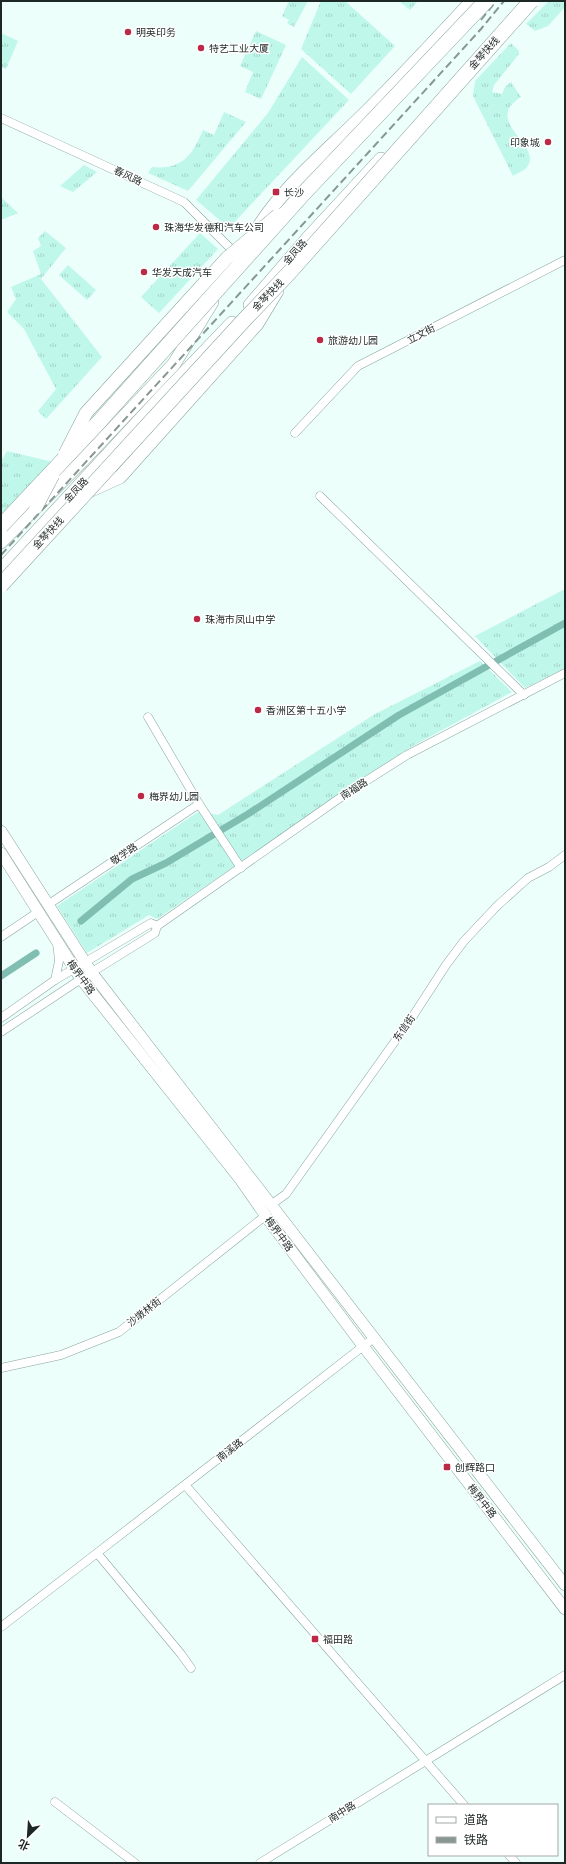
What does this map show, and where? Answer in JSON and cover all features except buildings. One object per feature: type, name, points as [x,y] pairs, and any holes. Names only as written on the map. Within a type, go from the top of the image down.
[{"type":"highway","points":[[1,526],[110,411],[304,193],[486,1]]},
{"type":"highway","name":"金琴快线","points":[[1,585],[288,274],[531,1]]},
{"type":"main road","name":"金凤路","points":[[1,542],[174,364],[262,220],[298,179],[407,71],[472,1]]},
{"type":"main road","name":"金凤路","points":[[1,570],[162,395],[249,305],[306,239],[440,94],[522,1]]},
{"type":"main road","points":[[36,507],[86,414],[227,258],[304,193]]},
{"type":"main road","points":[[63,503],[120,477],[257,324],[288,274]]},
{"type":"main road","name":"梅界中路","points":[[1,831],[92,973],[375,1337],[565,1585]]},
{"type":"main road","name":"梅界中路","points":[[1,853],[56,942],[81,979],[240,1179],[265,1216],[363,1346],[565,1609]]},
{"type":"street","name":"春风路","points":[[1,118],[184,202],[239,257]]},
{"type":"street","name":"立文街","points":[[295,433],[358,366],[565,260]]},
{"type":"street","points":[[320,496],[524,695]]},
{"type":"street","name":"南福路","points":[[157,926],[347,793],[407,755],[565,673]]},
{"type":"street","points":[[148,717],[199,804],[241,868]]},
{"type":"street","name":"敬学路","points":[[49,904],[199,804]]},
{"type":"street","name":"东信街","points":[[272,1204],[286,1194],[413,1016],[446,965],[464,941],[497,906],[528,878],[549,868],[565,855]]},
{"type":"street","points":[[26,892],[36,885]]},
{"type":"street","points":[[1,937],[38,912]]},
{"type":"street","points":[[1,1018],[74,968],[151,924],[157,926],[155,933],[81,979],[1,1032]]},
{"type":"street","points":[[55,980],[59,961],[56,942]]},
{"type":"street","name":"沙墩林街","points":[[1,1368],[61,1355],[119,1332],[265,1216]]},
{"type":"street","name":"南溪路","points":[[1,1627],[186,1486],[375,1337]]},
{"type":"street","points":[[186,1486],[424,1762],[463,1804]]},
{"type":"street","points":[[97,1553],[181,1654],[190,1668]]},
{"type":"street","name":"南中路","points":[[260,1863],[565,1675]]},
{"type":"street","points":[[55,1802],[135,1863]]},
{"type":"green space","points":[[289,1],[308,1],[294,27],[287,23],[289,20],[282,16]]},
{"type":"green space","points":[[321,1],[345,1],[395,46],[351,94],[301,49]]},
{"type":"green space","points":[[399,1],[418,1],[410,10]]},
{"type":"green space","points":[[549,1],[565,1],[565,7],[548,26],[535,31],[526,24]]},
{"type":"green space","points":[[256,31],[286,45],[261,99],[245,92],[253,72],[240,66]]},
{"type":"green space","points":[[1,33],[18,41],[6,69],[1,67]]},
{"type":"green space","points":[[511,43],[519,51],[519,54],[494,85],[492,92],[502,94],[505,87],[511,82],[521,97],[510,106],[507,115],[515,133],[528,150],[530,159],[526,168],[513,176],[473,96],[475,81]]},
{"type":"green space","points":[[302,57],[349,100],[229,228],[196,200],[268,113]]},
{"type":"green space","points":[[224,112],[246,122],[188,191],[148,173],[152,167],[172,166],[185,159],[195,147],[203,130],[214,135]]},
{"type":"green space","points":[[84,165],[97,172],[73,192],[60,186]]},
{"type":"green space","points":[[1,197],[18,213],[1,220]]},
{"type":"green space","points":[[45,231],[66,248],[41,279],[102,357],[46,419],[38,411],[56,389],[24,329],[7,312],[16,299],[11,287],[41,274],[33,251],[41,246],[38,238]]},
{"type":"green space","points":[[200,233],[218,249],[159,313],[141,297]]},
{"type":"green space","points":[[68,265],[96,290],[87,300],[59,275]]},
{"type":"green space","points":[[7,451],[53,462],[1,517],[1,461]]},
{"type":"green space","points":[[565,589],[565,668],[525,688],[475,636]]},
{"type":"green space","points":[[480,661],[512,692],[411,747],[157,919],[149,915],[87,953],[57,906],[198,812],[218,815],[375,714]]},
{"type":"waterway","points":[[81,921],[132,879],[166,863],[248,814],[399,715],[565,623]]},
{"type":"waterway","points":[[1,976],[36,953]]},
{"type":"railway","points":[[481,20],[496,1]]},
{"type":"railway","points":[[1,555],[481,29],[504,1]]},
{"type":"place","name":"明英印务","points":[[128,32]]},
{"type":"place","name":"特艺工业大厦","points":[[201,48]]},
{"type":"place","name":"印象城","points":[[548,142]]},
{"type":"place","name":"长沙","points":[[276,192]]},
{"type":"place","name":"珠海华发德和汽车公司","points":[[156,227]]},
{"type":"place","name":"华发天成汽车","points":[[144,272]]},
{"type":"place","name":"旅游幼儿园","points":[[320,340]]},
{"type":"place","name":"珠海市凤山中学","points":[[197,619]]},
{"type":"place","name":"香洲区第十五小学","points":[[258,710]]},
{"type":"place","name":"梅界幼儿园","points":[[141,796]]},
{"type":"place","name":"创辉路口","points":[[447,1467]]},
{"type":"place","name":"福田路","points":[[315,1639]]}]
